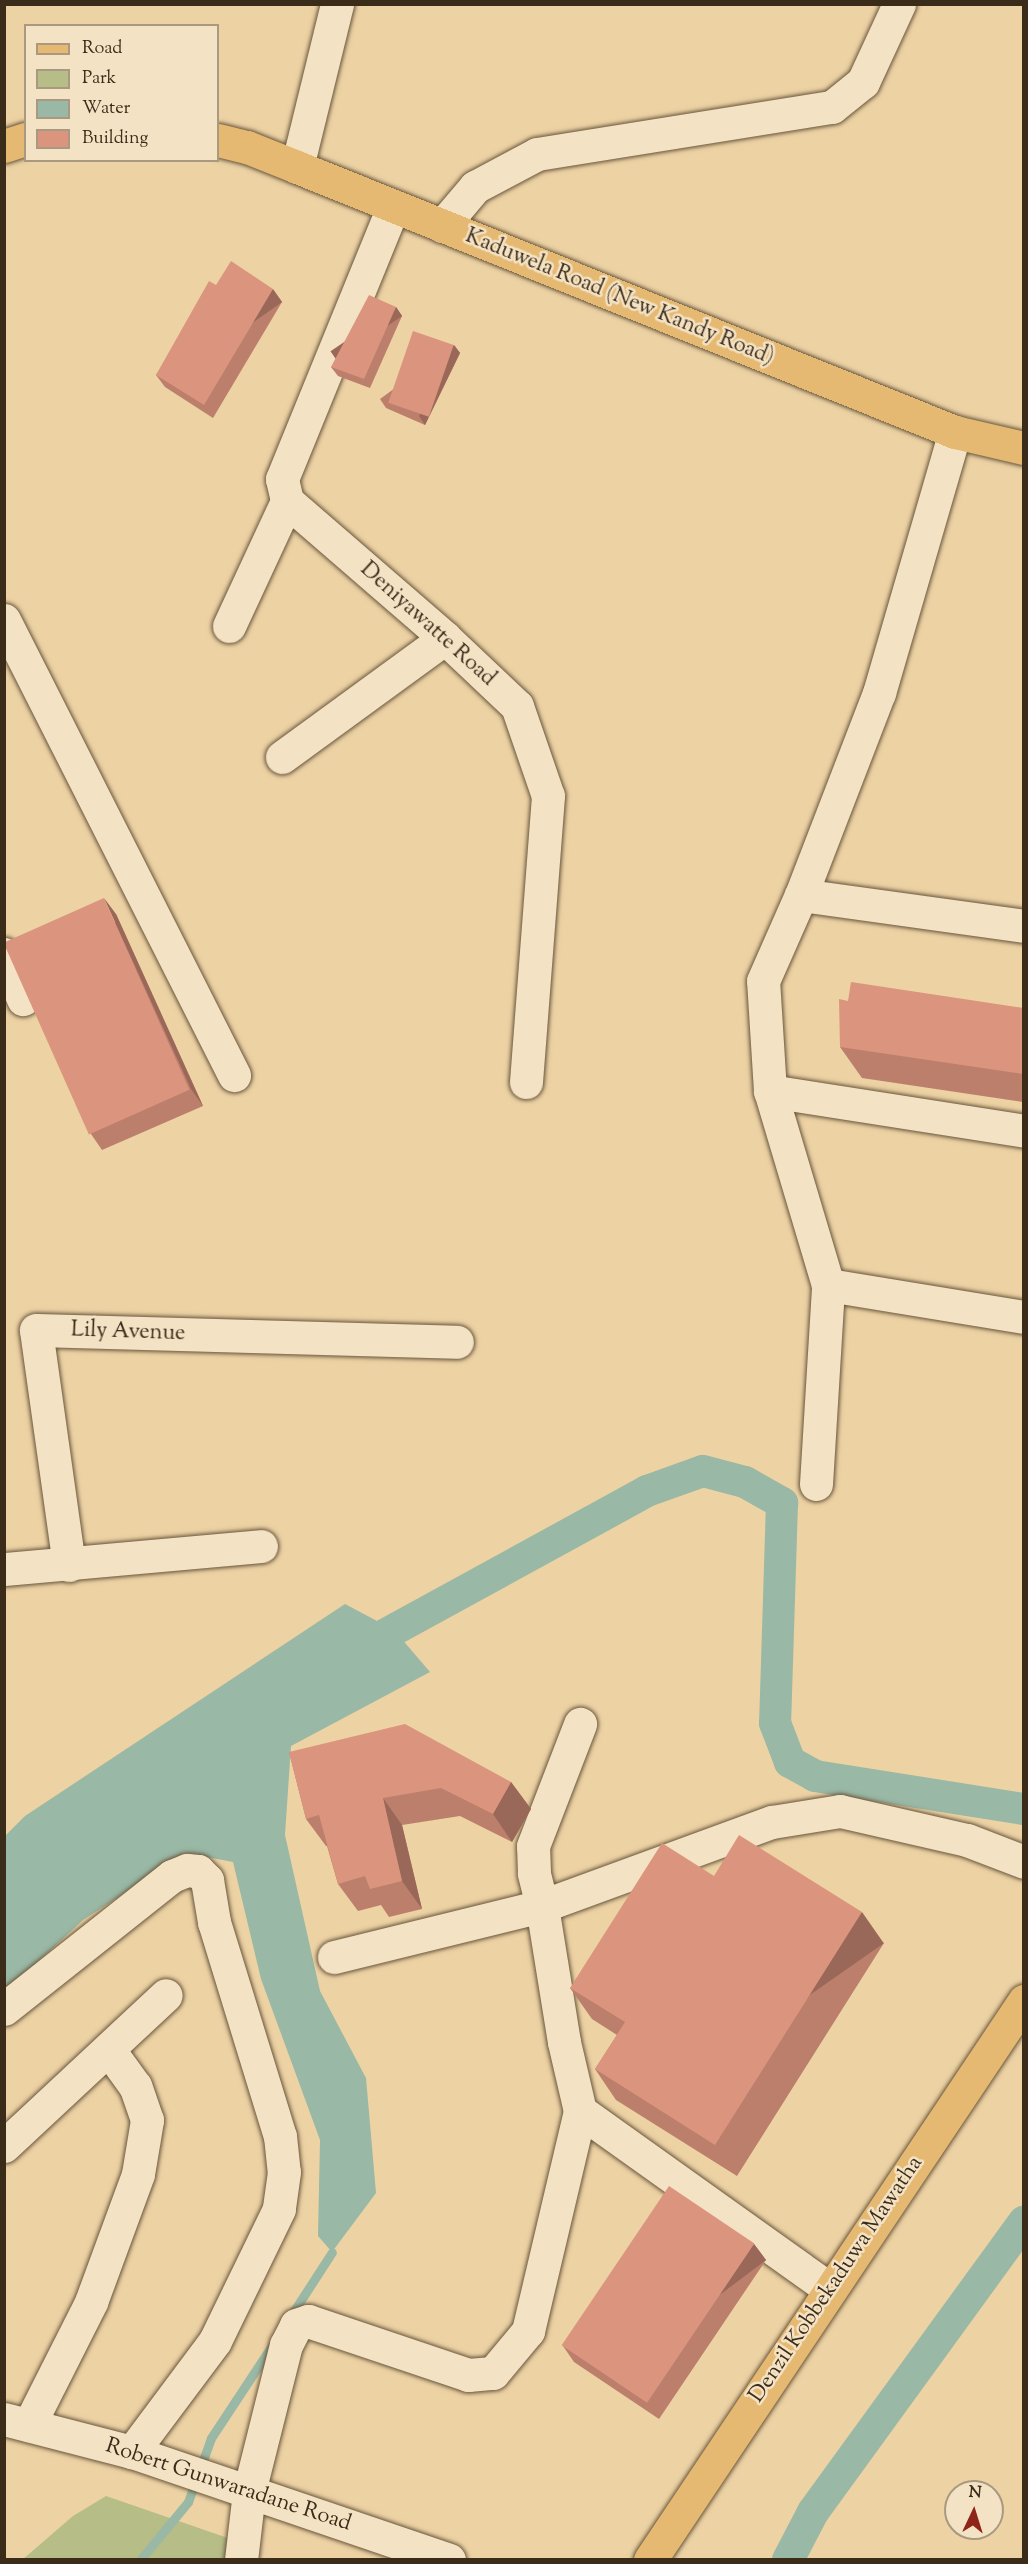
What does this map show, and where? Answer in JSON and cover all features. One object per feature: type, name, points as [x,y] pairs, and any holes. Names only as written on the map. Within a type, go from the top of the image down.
[{"type":"main road","points":[[4,146],[24,140]]},
{"type":"main road","name":"Kaduwela Road (New Kandy Road)","points":[[219,140],[247,147],[954,432],[1023,448]]},
{"type":"main road","name":"Denzil Kobbekaduwa Mawatha","points":[[650,2559],[1023,2001]]},
{"type":"street","points":[[297,167],[337,4]]},
{"type":"street","points":[[442,226],[475,187],[537,154],[832,107],[863,82],[899,4]]},
{"type":"street","points":[[229,626],[287,501],[282,479],[393,207]]},
{"type":"street","points":[[816,1484],[828,1285],[770,1091],[763,981],[801,895],[879,693],[954,432]]},
{"type":"street","name":"Deniyawatte Road","points":[[287,501],[445,638],[517,706],[548,796],[526,1082]]},
{"type":"street","points":[[4,620],[234,1076]]},
{"type":"street","points":[[282,758],[445,638]]},
{"type":"street","points":[[801,895],[1023,926]]},
{"type":"street","points":[[4,954],[23,999]]},
{"type":"street","points":[[770,1091],[1023,1131]]},
{"type":"street","points":[[828,1285],[1023,1317]]},
{"type":"street","name":"Lily Avenue","points":[[69,1564],[36,1330],[457,1342]]},
{"type":"street","points":[[4,1569],[261,1546]]},
{"type":"street","points":[[241,2559],[237,2488],[286,2345],[296,2325],[308,2321],[468,2375],[493,2373],[528,2331],[580,2111],[564,2042],[542,1906],[534,1874],[534,1846],[580,1724]]},
{"type":"street","points":[[334,1957],[542,1906],[772,1822],[840,1811],[967,1840],[1023,1862]]},
{"type":"street","points":[[4,2008],[172,1876],[187,1870],[198,1870],[207,1880],[214,1922],[280,2136],[284,2172],[279,2209],[215,2341],[146,2457]]},
{"type":"street","points":[[4,2146],[166,1995]]},
{"type":"street","points":[[17,2422],[91,2302],[138,2175],[147,2120],[135,2086],[109,2050]]},
{"type":"street","points":[[580,2111],[831,2289]]},
{"type":"street","name":"Robert Gunwaradane Road","points":[[17,2422],[146,2457],[449,2559]]},
{"type":"green space","points":[[106,2496],[251,2546],[232,2559],[22,2560],[73,2516]]},
{"type":"water","points":[[345,1604],[394,1630],[430,1672],[291,1746],[285,1835],[320,1991],[366,2078],[376,2193],[332,2252],[318,2236],[320,2140],[261,1979],[233,1862],[186,1853],[83,1920],[5,1992],[5,1836],[25,1816]]},
{"type":"building","points":[[231,261],[273,289],[204,405],[156,375],[209,281],[216,285]]},
{"type":"building","points":[[369,295],[396,307],[364,379],[331,367]]},
{"type":"building","points":[[413,331],[454,345],[429,417],[388,403]]},
{"type":"building","points":[[104,898],[189,1090],[89,1135],[4,943]]},
{"type":"building","points":[[851,982],[1023,1008],[1023,1074],[840,1047],[839,999],[848,1001]]},
{"type":"building","points":[[405,1724],[511,1782],[493,1814],[441,1788],[383,1798],[402,1881],[370,1889],[365,1876],[338,1884],[319,1815],[306,1819],[289,1752]]},
{"type":"building","points":[[739,1835],[862,1912],[715,2145],[595,2069],[625,2022],[570,1988],[662,1843],[714,1876]]},
{"type":"building","points":[[669,2186],[754,2244],[647,2403],[562,2345]]},
{"type":"waterway","points":[[355,1651],[647,1491],[703,1471],[745,1482],[782,1503],[775,1723],[790,1762],[815,1776],[1024,1809]]},
{"type":"waterway","points":[[788,2560],[813,2512],[1024,2222]]},
{"type":"waterway","points":[[290,2317],[332,2252]]},
{"type":"waterway","points":[[140,2560],[188,2502],[211,2438],[273,2344]]}]
